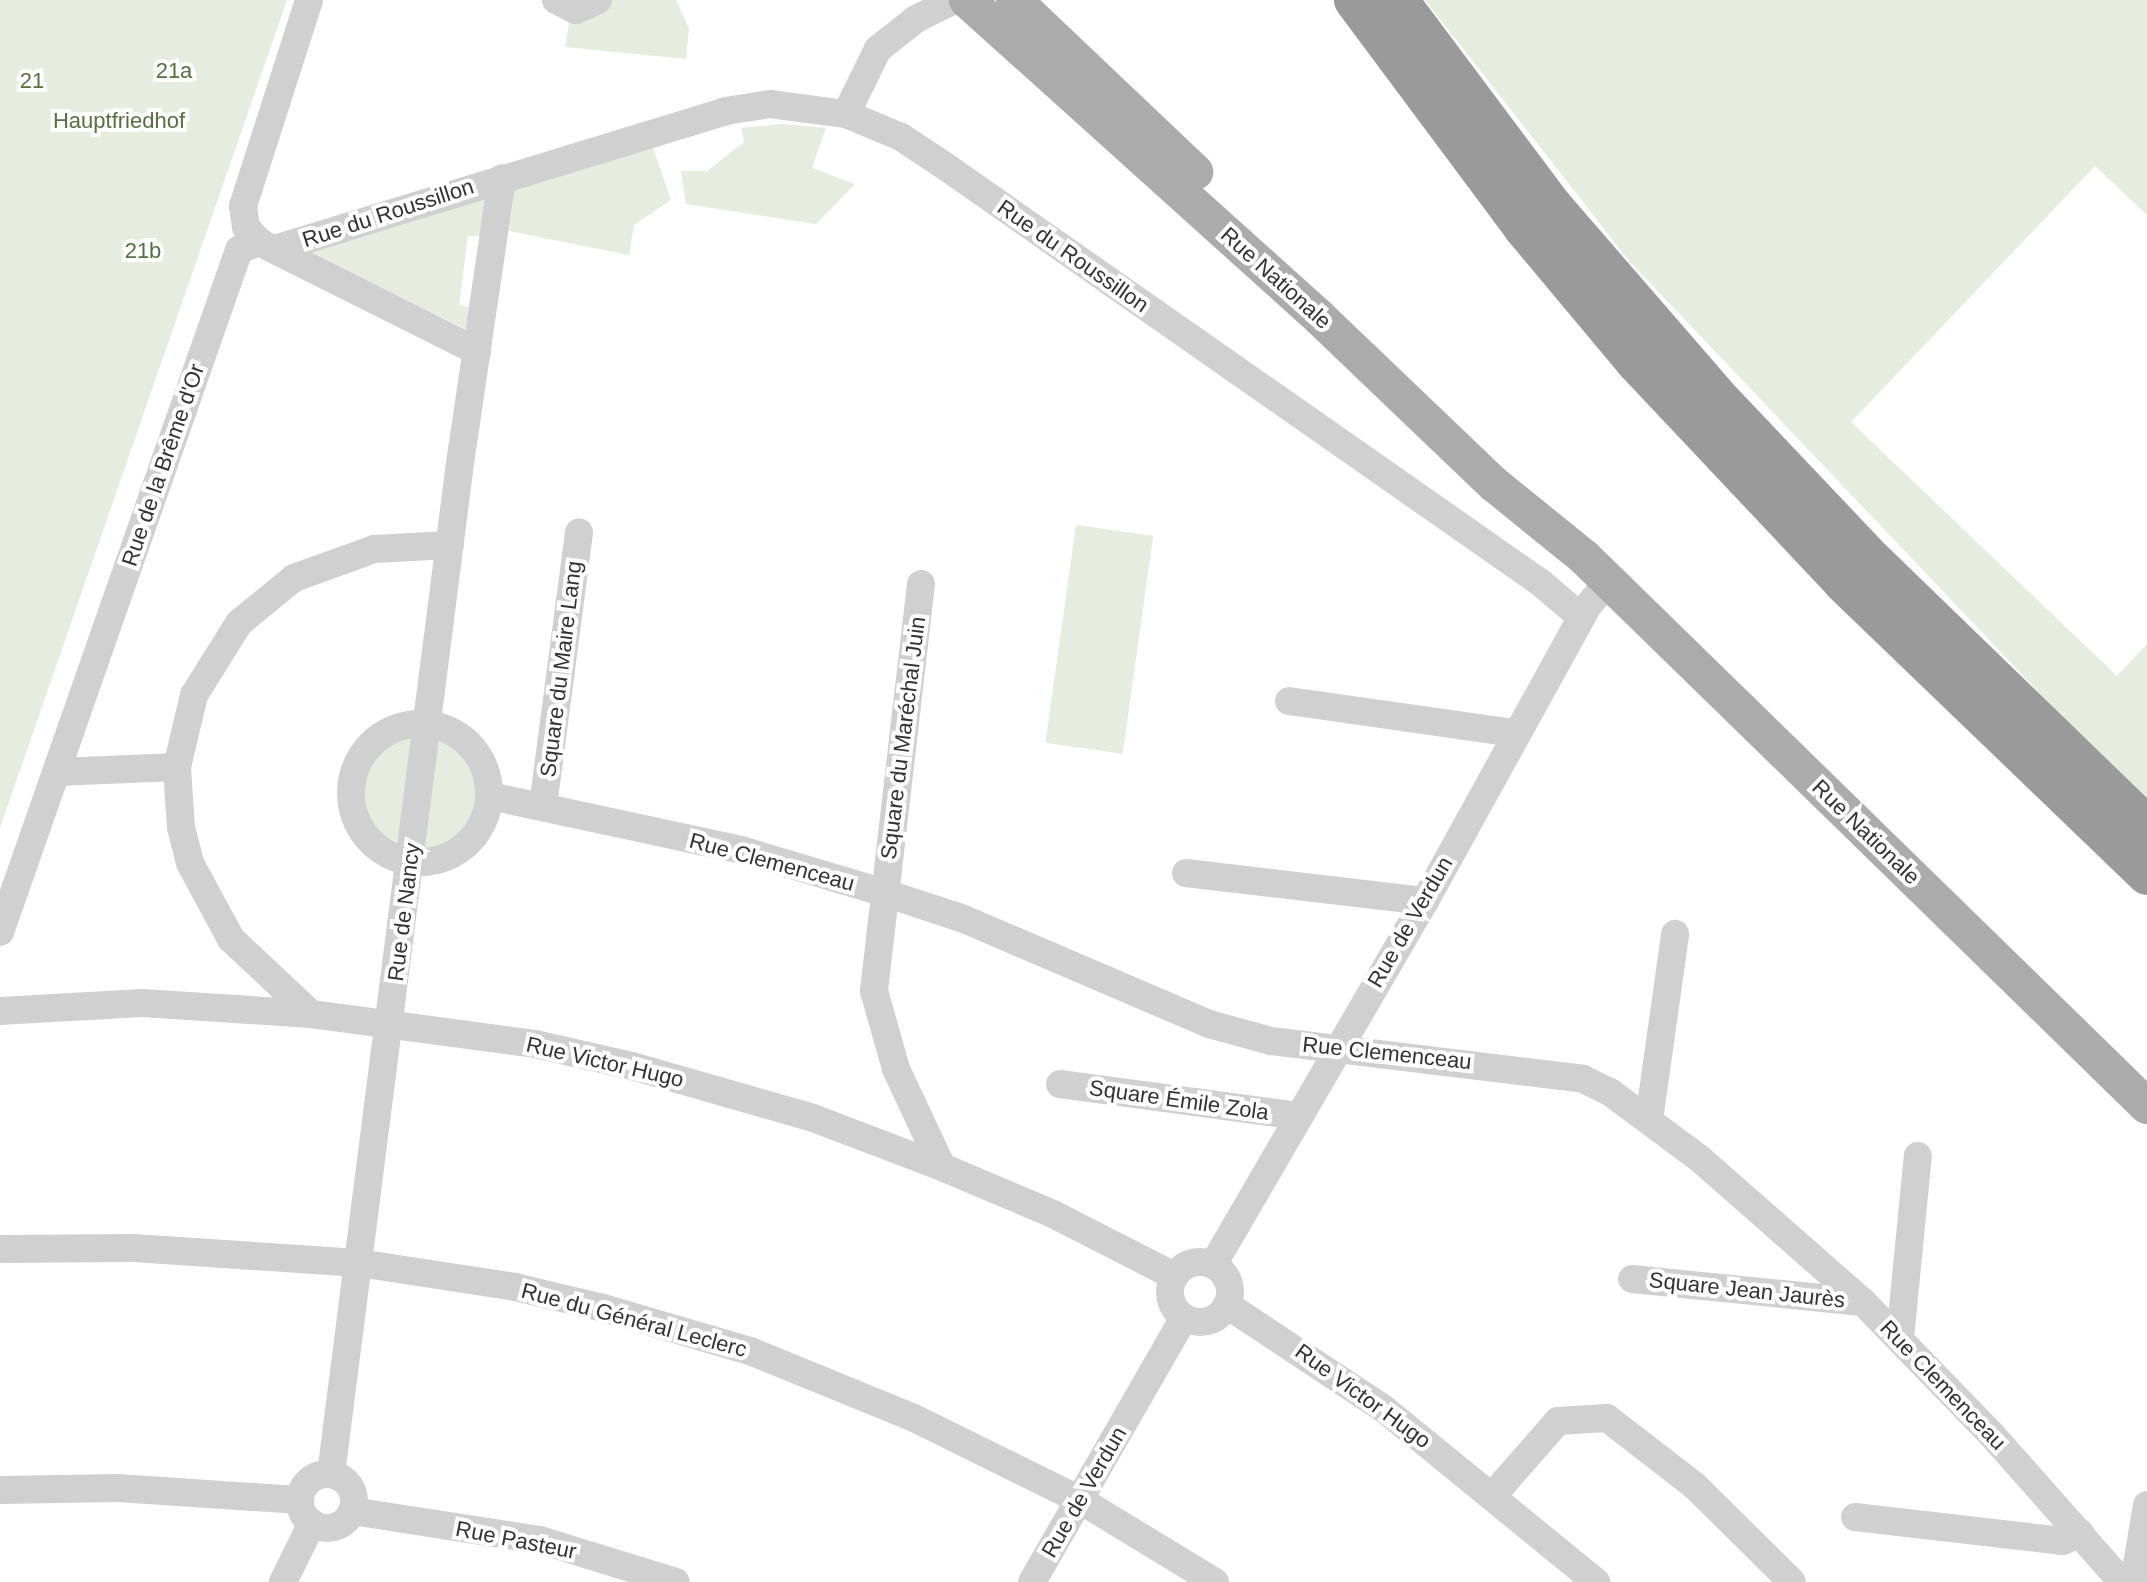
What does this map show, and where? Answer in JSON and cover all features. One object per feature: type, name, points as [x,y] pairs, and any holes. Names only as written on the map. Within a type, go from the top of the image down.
[{"type":"highway","points":[[1355,0],[1524,227],[1637,362],[1844,582],[2147,874]]},
{"type":"highway","points":[[1397,0],[1552,207],[1692,370],[1866,555],[2147,827]]},
{"type":"main road","name":"Rue Nationale","points":[[967,0],[1320,318],[1495,485],[1597,569],[2147,1106]]},
{"type":"main road","name":"Rue Nationale","points":[[1014,0],[1511,469],[1597,569]]},
{"type":"street","points":[[309,0],[243,206],[246,227],[267,245],[477,351]]},
{"type":"street","points":[[556,0],[576,10],[598,0]]},
{"type":"street","points":[[846,114],[878,49],[922,10],[954,0]]},
{"type":"street","name":"Rue du Roussillon","points":[[267,245],[725,111],[770,104],[846,114],[901,137],[942,164],[1541,583],[1581,617]]},
{"type":"street","name":"Rue du Roussillon","points":[[477,351],[502,178]]},
{"type":"street","name":"Rue de la Brême d'Or","points":[[0,932],[58,772],[233,259],[239,250],[267,245]]},
{"type":"street","name":"Rue de Nancy","points":[[331,1474],[477,351]]},
{"type":"street","name":"Square du Maire Lang","points":[[543,806],[579,532]]},
{"type":"street","points":[[311,1014],[262,971],[212,912],[181,828],[177,767],[194,695],[207,669],[239,623],[263,600],[294,578],[349,555],[390,546],[450,545]]},
{"type":"street","name":"Rue de Verdun","points":[[1213,1265],[1425,901],[1581,617],[1597,569]]},
{"type":"street","name":"Square du Maréchal Juin","points":[[921,584],[875,954],[881,1025],[942,1167]]},
{"type":"street","points":[[1289,701],[1515,733]]},
{"type":"street","points":[[429,723],[466,740],[488,775],[490,796],[486,815],[465,847],[439,860],[410,862],[389,856],[358,826],[351,783],[357,762],[378,738],[407,724],[429,723]]},
{"type":"street","points":[[58,772],[177,767]]},
{"type":"street","name":"Rue Clemenceau","points":[[490,796],[741,850],[885,893],[964,919],[1209,1024],[1271,1041],[1339,1045],[1551,1071],[1610,1092],[1649,1120],[1863,1302],[1900,1338],[2122,1582]]},
{"type":"street","points":[[1186,873],[1425,901]]},
{"type":"street","points":[[1649,1120],[1675,934]]},
{"type":"street","name":"Rue Victor Hugo","points":[[0,1011],[142,1003],[311,1014],[535,1044],[632,1066],[813,1118],[942,1167],[1053,1214],[1174,1276]]},
{"type":"street","name":"Square Émile Zola","points":[[1060,1084],[1299,1116]]},
{"type":"street","points":[[1900,1338],[1918,1156]]},
{"type":"street","name":"Rue du Général Leclerc","points":[[0,1249],[134,1248],[359,1263],[515,1287],[750,1351],[912,1417],[1080,1500],[1215,1582]]},
{"type":"street","points":[[1187,1264],[1213,1265],[1226,1278],[1227,1305],[1203,1322],[1184,1318],[1170,1299],[1174,1276],[1187,1264]]},
{"type":"street","name":"Square Jean Jaurès","points":[[1632,1279],[1863,1302]]},
{"type":"street","name":"Rue Victor Hugo","points":[[1227,1305],[1337,1375],[1494,1494],[1596,1582]]},
{"type":"street","name":"Rue de Verdun","points":[[1032,1582],[1184,1318]]},
{"type":"street","points":[[1494,1494],[1558,1421],[1607,1418],[1695,1486],[1792,1582]]},
{"type":"street","points":[[0,1490],[118,1488],[306,1512],[335,1527],[352,1511],[351,1488],[331,1474],[306,1483],[306,1512],[283,1582]]},
{"type":"street","points":[[2134,1582],[2147,1505]]},
{"type":"street","name":"Rue Pasteur","points":[[352,1511],[540,1540],[676,1582]]},
{"type":"street","points":[[1855,1517],[2063,1541],[2080,1533]]},
{"type":"green space","name":"Hauptfriedhof","points":[[0,0],[287,0],[0,828]]},
{"type":"green space","points":[[608,0],[676,0],[689,28],[686,59],[565,47],[570,18]]},
{"type":"green space","points":[[1425,0],[2147,0],[2147,215],[2095,166],[1851,422],[2117,676],[2147,644],[2147,806],[1630,262]]},
{"type":"green space","points":[[783,124],[826,128],[812,168],[855,184],[816,224],[686,204],[681,171],[707,171],[744,142],[741,128]]},
{"type":"green space","points":[[650,139],[671,200],[634,225],[629,255],[509,231],[515,183]]},
{"type":"green space","points":[[488,193],[483,236],[468,236],[459,305],[475,308],[472,332],[303,250]]},
{"type":"green space","points":[[1076,525],[1153,536],[1123,754],[1045,743]]},
{"type":"green space","points":[[420,736],[442,741],[460,753],[472,771],[477,793],[472,815],[460,833],[442,845],[420,850],[398,845],[380,833],[368,815],[363,793],[368,771],[380,753],[398,741]]},
{"type":"park label","name":"21a","points":[[174,71]]},
{"type":"park label","name":"21","points":[[32,81]]},
{"type":"park label","name":"21b","points":[[143,251]]}]
